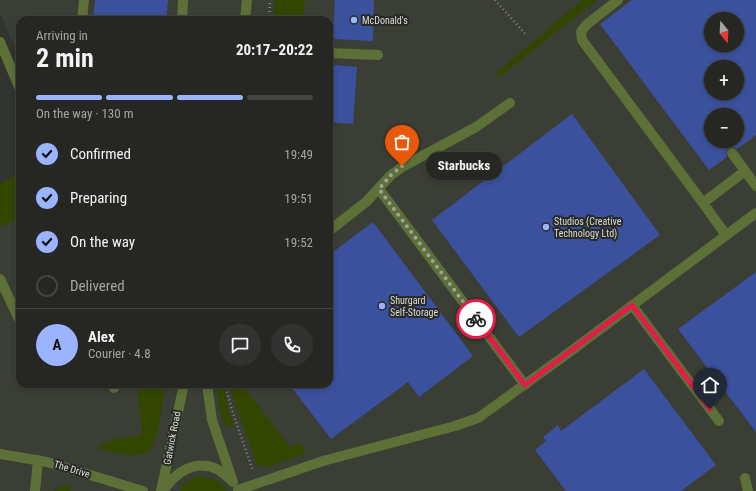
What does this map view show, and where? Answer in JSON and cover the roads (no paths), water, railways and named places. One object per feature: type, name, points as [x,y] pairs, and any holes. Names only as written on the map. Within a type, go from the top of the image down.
[{"type":"street","points":[[82,16],[84,0]]},
{"type":"street","points":[[182,16],[184,0]]},
{"type":"street","points":[[245,16],[247,0]]},
{"type":"street","points":[[618,0],[586,25],[581,32],[582,40],[726,235]]},
{"type":"street","points":[[0,42],[16,80]]},
{"type":"street","points":[[333,53],[378,55]]},
{"type":"street","points":[[333,228],[366,202],[390,176],[402,166],[476,127],[510,103]]},
{"type":"street","points":[[732,153],[756,186]]},
{"type":"street","points":[[703,203],[745,171]]},
{"type":"street","points":[[379,189],[525,385]]},
{"type":"street","points":[[237,487],[258,483],[323,461],[474,420],[525,385],[756,213]]},
{"type":"street","points":[[0,278],[16,308]]},
{"type":"street","points":[[632,305],[718,421]]},
{"type":"street","name":"Gatwick Road","points":[[162,491],[183,388]]},
{"type":"street","points":[[208,388],[212,420],[237,487]]},
{"type":"street","name":"The Drive","points":[[0,454],[62,465],[142,491]]},
{"type":"street","points":[[35,491],[38,460]]},
{"type":"street","points":[[162,491],[177,476],[188,469],[201,465],[214,467],[225,474],[237,487]]},
{"type":"street","points":[[745,478],[748,491]]},
{"type":"place","name":"McDonald's","points":[[354,20]]},
{"type":"place","name":"Starbucks","points":[[402,166]]},
{"type":"place","name":"Studios (Creative Technology Ltd)","points":[[546,227]]},
{"type":"place","name":"Shurgard Self-Storage","points":[[382,306]]}]
